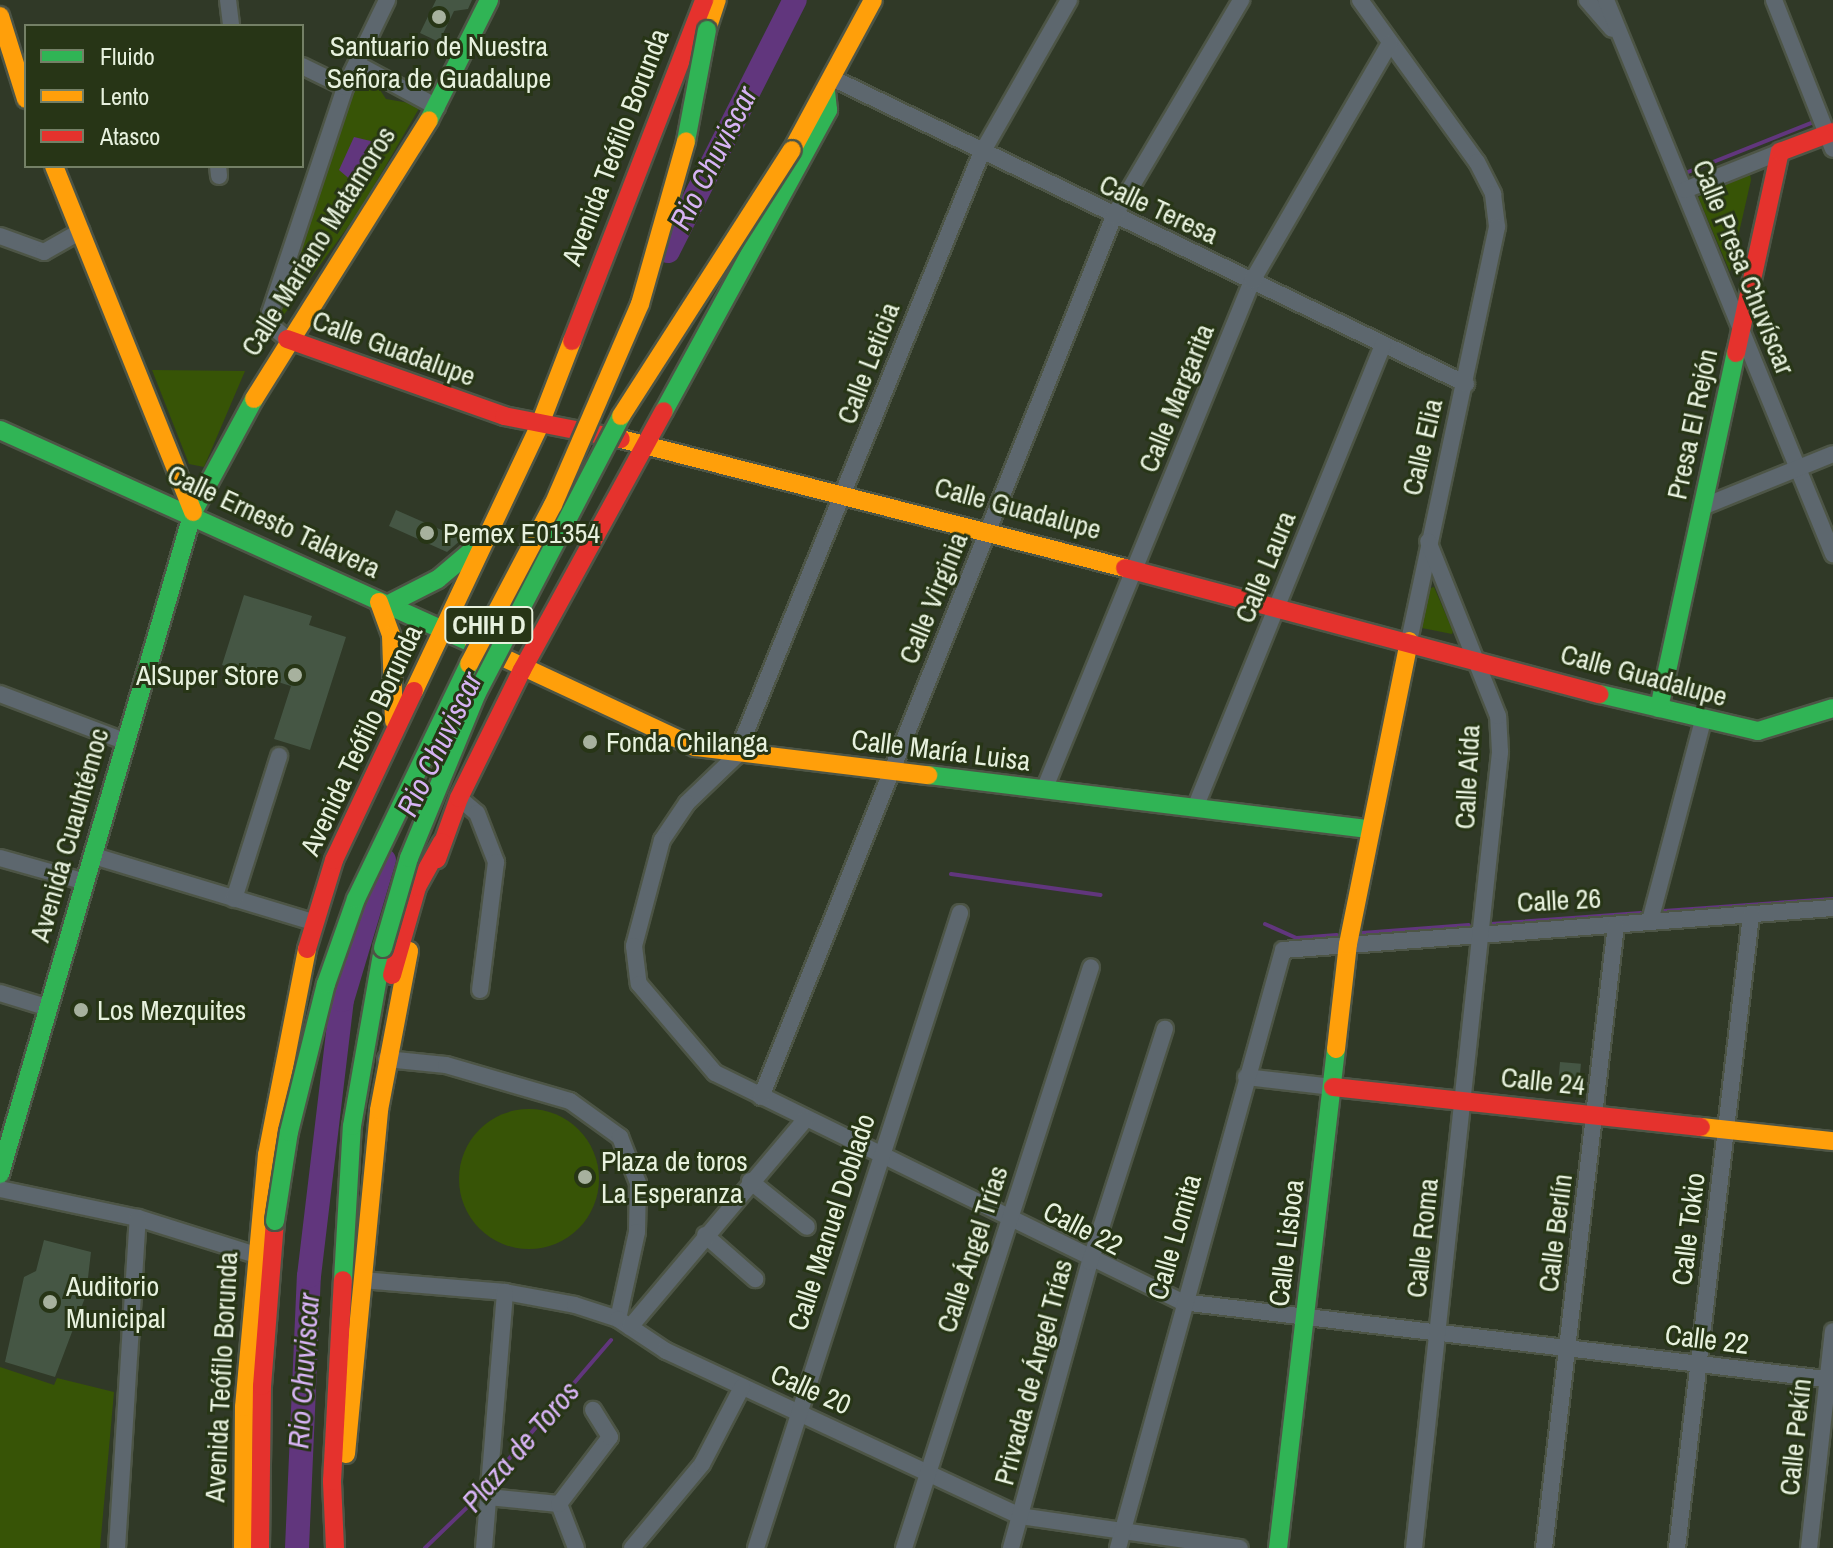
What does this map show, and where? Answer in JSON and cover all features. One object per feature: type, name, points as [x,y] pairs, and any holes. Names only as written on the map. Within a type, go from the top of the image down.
[{"type":"main road","name":"Calle Mariano Matamoros","points":[[193,512],[287,339],[437,107],[489,0]]},
{"type":"main road","points":[[680,0],[707,12]]},
{"type":"main road","name":"CHIH D","points":[[335,1548],[332,1481],[360,1067],[396,895],[477,693],[637,384],[792,150],[873,0]]},
{"type":"main road","name":"Avenida Teófilo Borunda","points":[[243,1548],[240,1471],[256,1255],[281,1059],[313,922],[334,860],[540,424],[707,12]]},
{"type":"main road","name":"CHIH D","points":[[260,1548],[262,1386],[275,1221],[289,1132],[326,984],[356,899],[419,760],[553,505],[640,304],[677,187],[707,12]]},
{"type":"main road","points":[[0,16],[20,70]]},
{"type":"main road","points":[[347,1548],[344,1477],[386,1059],[409,951],[442,842],[459,798],[521,669],[650,443],[823,120],[829,84]]},
{"type":"main road","points":[[1780,152],[1831,138]]},
{"type":"main road","name":"Presa El Rejón","points":[[1659,708],[1780,152]]},
{"type":"main road","points":[[55,168],[193,512]]},
{"type":"main road","name":"Calle Guadalupe","points":[[287,339],[452,400],[540,424],[650,443],[846,492],[1703,721],[1758,731],[1833,708]]},
{"type":"main road","name":"Calle Ernesto Talavera","points":[[2,436],[193,512],[521,669]]},
{"type":"main road","name":"Avenida Cuauhtémoc","points":[[0,1174],[193,512]]},
{"type":"main road","points":[[393,731],[391,635],[383,603],[438,579],[485,539]]},
{"type":"main road","name":"Calle Elia","points":[[1348,944],[1409,641]]},
{"type":"main road","name":"Calle María Luisa","points":[[521,669],[659,733],[736,756],[892,771],[1370,829]]},
{"type":"main road","points":[[349,1197],[360,1169],[395,962],[417,887],[442,842]]},
{"type":"main road","name":"Calle Lisboa","points":[[1278,1548],[1348,944]]},
{"type":"main road","name":"Calle 24","points":[[1333,1087],[1833,1141]]},
{"type":"street","points":[[228,0],[231,24]]},
{"type":"street","points":[[304,67],[345,87],[387,0]]},
{"type":"street","name":"Calle Leticia","points":[[736,756],[981,154],[1069,0]]},
{"type":"street","name":"Calle Virginia","points":[[761,1097],[1114,216],[1241,0]]},
{"type":"street","name":"Calle Elia","points":[[1360,0],[1477,162],[1493,194],[1496,249],[1428,541],[1409,641]]},
{"type":"street","points":[[1587,0],[1619,38]]},
{"type":"street","name":"Calle Presa Chuvíscar","points":[[1606,0],[1833,554]]},
{"type":"street","points":[[1774,0],[1831,138]]},
{"type":"street","name":"Calle Margarita","points":[[1044,790],[1252,281],[1390,43]]},
{"type":"street","points":[[357,64],[437,107]]},
{"type":"street","name":"Calle Teresa","points":[[829,84],[1466,384]]},
{"type":"street","name":"Calle Guadalupe","points":[[287,339],[271,325],[270,313],[345,87]]},
{"type":"street","points":[[1685,190],[1780,152]]},
{"type":"street","points":[[0,236],[44,252],[81,231]]},
{"type":"street","name":"Calle Laura","points":[[1195,808],[1383,345]]},
{"type":"street","points":[[1702,507],[1833,454]]},
{"type":"street","name":"Calle Aída","points":[[1428,541],[1498,716],[1500,752],[1479,933]]},
{"type":"street","points":[[0,694],[124,741]]},
{"type":"street","points":[[1650,921],[1703,721]]},
{"type":"street","points":[[234,899],[279,756]]},
{"type":"street","name":"Calle 22","points":[[736,756],[671,822],[633,968],[692,1053],[761,1097],[1090,1262],[1182,1302],[1830,1380]]},
{"type":"street","points":[[459,798],[477,813],[496,862],[480,990]]},
{"type":"street","points":[[94,856],[313,922]]},
{"type":"street","points":[[0,858],[86,882]]},
{"type":"street","name":"Calle 26","points":[[1289,946],[1833,908]]},
{"type":"street","name":"Calle Manuel Doblado","points":[[756,1548],[879,1155],[960,913]]},
{"type":"street","name":"Calle Tokio","points":[[1677,1548],[1751,915]]},
{"type":"street","name":"Calle Berlín","points":[[1544,1548],[1616,925]]},
{"type":"street","name":"Calle Roma","points":[[1414,1548],[1464,1101],[1479,933]]},
{"type":"street","name":"Calle Lomita","points":[[1120,1540],[1182,1302],[1278,958],[1289,946]]},
{"type":"street","name":"Calle Ángel Trías","points":[[904,1548],[1091,967]]},
{"type":"street","points":[[0,993],[49,1008]]},
{"type":"street","name":"Privada de Ángel Trías","points":[[1011,1548],[1090,1262],[1165,1029]]},
{"type":"street","points":[[386,1059],[446,1065],[570,1101],[620,1137],[631,1155],[637,1208],[632,1274],[624,1323]]},
{"type":"street","name":"Calle 24","points":[[1246,1077],[1333,1087]]},
{"type":"street","points":[[624,1323],[806,1119]]},
{"type":"street","points":[[750,1181],[807,1227]]},
{"type":"street","points":[[0,1189],[138,1218],[256,1255]]},
{"type":"street","points":[[117,1548],[138,1218]]},
{"type":"street","points":[[705,1235],[755,1279]]},
{"type":"street","name":"Calle 20","points":[[362,1280],[505,1292],[624,1323],[742,1387],[927,1470],[1020,1516],[1120,1540],[1240,1548]]},
{"type":"street","points":[[484,1548],[505,1292]]},
{"type":"street","name":"Calle Pekín","points":[[1809,1548],[1830,1380],[1833,1331]]},
{"type":"street","points":[[632,1548],[715,1446],[742,1387]]},
{"type":"street","points":[[559,1504],[610,1437],[593,1410]]},
{"type":"street","points":[[488,1497],[559,1504]]},
{"type":"street","points":[[559,1504],[576,1548]]},
{"type":"green space","points":[[358,73],[372,78],[386,99],[421,105],[360,210],[278,323],[285,282]]},
{"type":"green space","points":[[1750,174],[1751,180],[1730,272],[1698,197]]},
{"type":"green space","points":[[152,370],[245,371],[204,467],[189,464]]},
{"type":"green space","points":[[1434,587],[1452,634],[1422,628],[1427,589]]},
{"type":"green space","name":"Plaza de toros La Esperanza","points":[[529,1109],[556,1114],[578,1130],[594,1152],[599,1179],[594,1206],[578,1228],[556,1244],[529,1249],[502,1244],[480,1228],[464,1206],[459,1179],[464,1152],[480,1130],[502,1114]]},
{"type":"green space","points":[[0,1367],[54,1385],[57,1378],[114,1392],[100,1548],[0,1548]]},
{"type":"shaded area","points":[[354,137],[379,143],[353,182],[339,170]]},
{"type":"building","name":"Santuario de Nuestra Señora de Guadalupe","points":[[436,0],[472,0],[468,9],[454,11],[439,42],[420,33]]},
{"type":"building","name":"Pemex E01354","points":[[396,510],[462,539],[447,552],[389,526]]},
{"type":"building","name":"AlSuper Store","points":[[244,595],[312,616],[309,625],[346,637],[310,750],[274,739],[291,686],[222,665]]},
{"type":"building","points":[[1560,1062],[1581,1064],[1579,1085],[1558,1083]]},
{"type":"building","name":"Auditorio Municipal","points":[[44,1240],[91,1252],[86,1295],[55,1377],[5,1362],[24,1277],[36,1271]]},
{"type":"waterway","name":"Rio Chuviscar","points":[[668,251],[795,0]]},
{"type":"waterway","points":[[1683,174],[1816,121]]},
{"type":"waterway","name":"Rio Chuviscar","points":[[297,1548],[309,1276],[342,1000],[384,860]]},
{"type":"waterway","name":"Plaza de Toros","points":[[951,874],[1101,895]]},
{"type":"waterway","name":"Plaza de Toros","points":[[1664,911],[1833,899]]},
{"type":"waterway","name":"Plaza de Toros","points":[[1491,924],[1641,913]]},
{"type":"waterway","name":"Plaza de Toros","points":[[1265,924],[1297,938],[1337,935]]},
{"type":"waterway","name":"Plaza de Toros","points":[[1362,933],[1469,925]]},
{"type":"waterway","name":"Plaza de Toros","points":[[495,1475],[611,1340]]},
{"type":"waterway","name":"Plaza de Toros","points":[[425,1548],[483,1492]]},
{"type":"traffic: fast","points":[[429,120],[489,0]]},
{"type":"traffic: fast","points":[[686,141],[707,30]]},
{"type":"traffic: fast","points":[[664,411],[828,110],[826,92]]},
{"type":"traffic: fast","points":[[1659,708],[1736,353]]},
{"type":"traffic: fast","points":[[0,1174],[193,512],[254,399]]},
{"type":"traffic: fast","points":[[383,948],[409,858],[477,693],[621,416]]},
{"type":"traffic: fast","points":[[0,430],[474,644]]},
{"type":"traffic: fast","points":[[387,605],[438,579],[477,546]]},
{"type":"traffic: fast","points":[[275,1221],[289,1132],[326,984],[356,899],[469,664]]},
{"type":"traffic: fast","points":[[1600,694],[1758,731],[1833,708]]},
{"type":"traffic: fast","points":[[928,775],[1370,829]]},
{"type":"traffic: fast","points":[[343,1280],[352,1126],[383,948]]},
{"type":"traffic: fast","points":[[1278,1548],[1336,1049]]},
{"type":"traffic: slow","points":[[707,30],[717,0]]},
{"type":"traffic: slow","points":[[792,150],[873,0]]},
{"type":"traffic: slow","points":[[0,16],[24,93]]},
{"type":"traffic: slow","points":[[254,399],[429,120]]},
{"type":"traffic: slow","points":[[469,664],[553,505],[640,304],[686,141]]},
{"type":"traffic: slow","points":[[621,416],[792,150]]},
{"type":"traffic: slow","points":[[55,168],[193,512]]},
{"type":"traffic: slow","points":[[414,691],[540,424],[572,341]]},
{"type":"traffic: slow","points":[[621,439],[1125,568]]},
{"type":"traffic: slow","points":[[379,602],[391,635],[394,721]]},
{"type":"traffic: slow","points":[[1336,1049],[1348,944],[1409,641]]},
{"type":"traffic: slow","points":[[474,644],[695,747],[928,775]]},
{"type":"traffic: slow","points":[[243,1548],[244,1407],[267,1155],[307,949]]},
{"type":"traffic: slow","points":[[346,1454],[379,1110],[409,951]]},
{"type":"traffic: slow","points":[[1701,1127],[1833,1141]]},
{"type":"traffic: jam","points":[[572,341],[704,0]]},
{"type":"traffic: jam","points":[[1736,353],[1780,152],[1833,132]]},
{"type":"traffic: jam","points":[[287,339],[504,416],[621,439]]},
{"type":"traffic: jam","points":[[437,859],[459,798],[522,670],[664,411]]},
{"type":"traffic: jam","points":[[1125,568],[1600,694]]},
{"type":"traffic: jam","points":[[307,949],[334,860],[414,691]]},
{"type":"traffic: jam","points":[[392,975],[417,887],[442,842]]},
{"type":"traffic: jam","points":[[1333,1087],[1701,1127]]},
{"type":"traffic: jam","points":[[260,1548],[262,1386],[275,1221]]},
{"type":"traffic: jam","points":[[335,1548],[332,1481],[343,1280]]},
{"type":"place","name":"Santuario de Nuestra Señora de Guadalupe","points":[[439,17]]},
{"type":"place","name":"Pemex E01354","points":[[427,533]]},
{"type":"place","name":"AlSuper Store","points":[[295,675]]},
{"type":"place","name":"Fonda Chilanga","points":[[590,742]]},
{"type":"place","name":"Los Mezquites","points":[[81,1010]]},
{"type":"place","name":"Plaza de toros La Esperanza","points":[[585,1177]]},
{"type":"place","name":"Auditorio Municipal","points":[[50,1302]]}]
